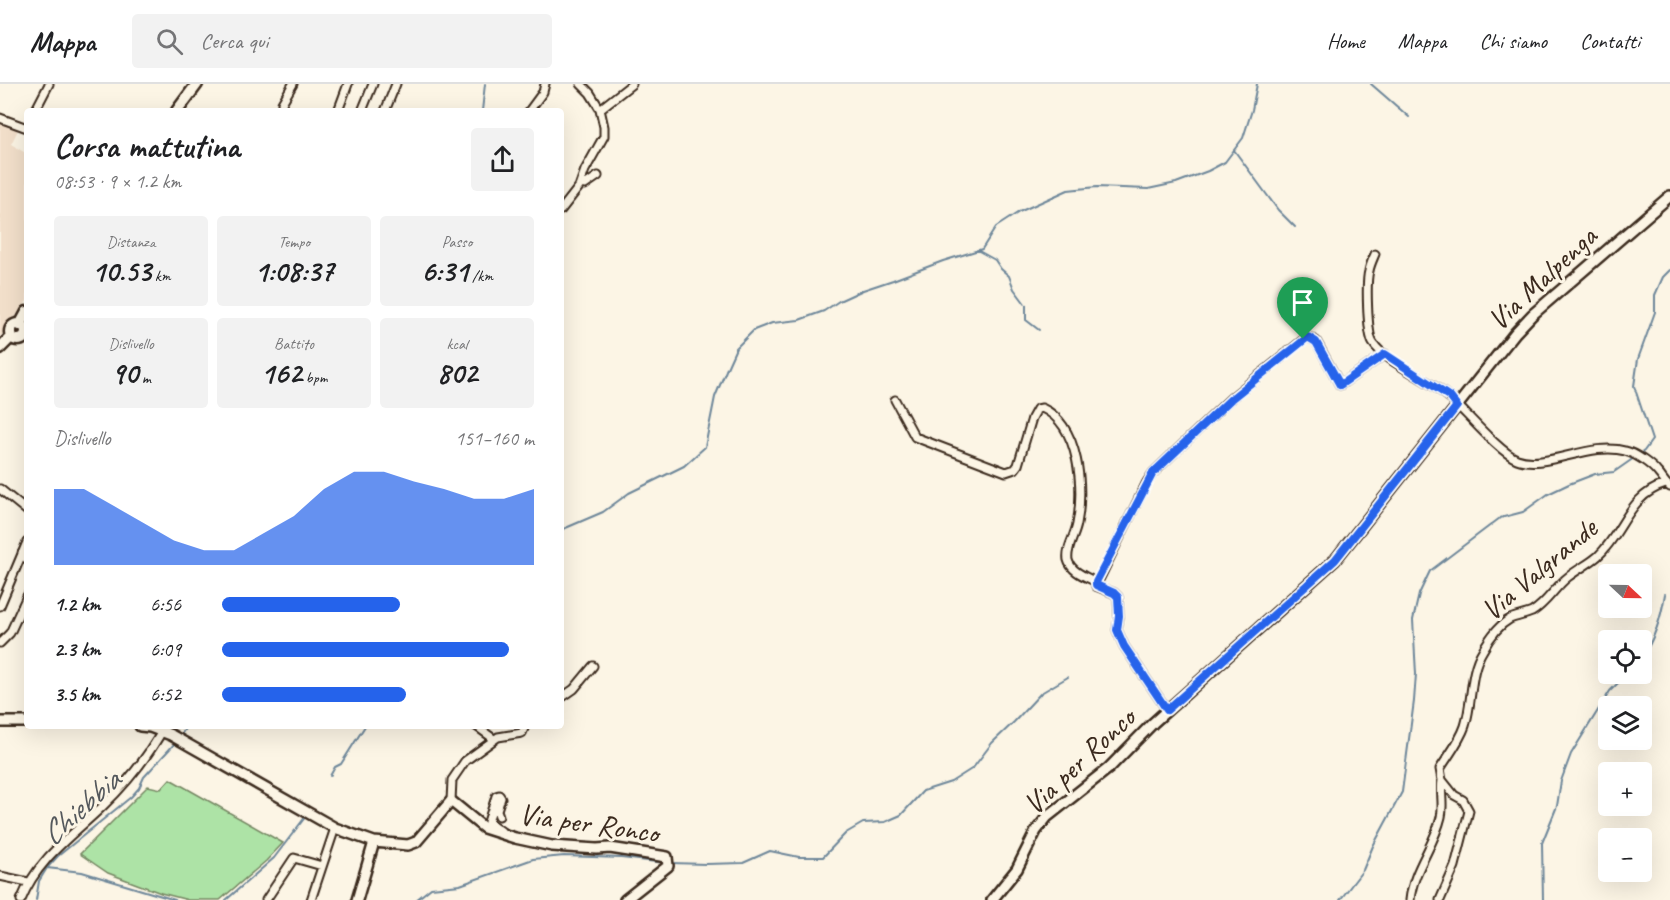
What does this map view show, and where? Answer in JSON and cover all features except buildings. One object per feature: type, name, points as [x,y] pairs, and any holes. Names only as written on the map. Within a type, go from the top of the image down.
[{"type":"main road","points":[[179,108],[197,84]]},
{"type":"main road","points":[[20,325],[24,318]]},
{"type":"main road","points":[[0,348],[12,336],[12,328],[15,325],[24,328]]},
{"type":"main road","points":[[12,336],[18,340],[24,338]]},
{"type":"street","points":[[37,108],[50,84]]},
{"type":"street","points":[[283,108],[282,103],[293,84]]},
{"type":"street","points":[[339,108],[348,84]]},
{"type":"street","points":[[363,108],[373,84]]},
{"type":"street","points":[[386,108],[396,84]]},
{"type":"street","points":[[531,108],[543,92],[545,84]]},
{"type":"street","points":[[564,206],[581,184],[585,170],[604,136],[600,109],[581,84]]},
{"type":"street","points":[[600,109],[632,84]]},
{"type":"street","points":[[0,118],[24,127]]},
{"type":"street","points":[[581,184],[585,185],[598,176]]},
{"type":"street","name":"Via Malpenga","points":[[1457,406],[1500,349],[1532,315],[1670,196]]},
{"type":"street","points":[[1375,254],[1368,272],[1368,333],[1372,342],[1385,354],[1450,397],[1516,459],[1540,461],[1584,451],[1624,450],[1657,471],[1668,485]]},
{"type":"street","points":[[1096,582],[1153,473],[1231,399],[1303,339],[1312,338],[1340,385],[1385,354]]},
{"type":"street","points":[[895,400],[915,437],[1006,472],[1016,469],[1032,418],[1037,410],[1042,408],[1048,410],[1059,421],[1072,441],[1080,485],[1079,515],[1068,553],[1068,561],[1074,570],[1096,582],[1100,589],[1114,593],[1118,597],[1117,630],[1124,646],[1167,710]]},
{"type":"street","name":"Via per Ronco","points":[[992,900],[1017,869],[1036,831],[1047,817],[1109,768],[1167,710],[1335,560],[1457,406]]},
{"type":"street","name":"Via Valgrande","points":[[1410,900],[1412,884],[1435,837],[1442,815],[1440,770],[1462,735],[1466,724],[1482,651],[1501,625],[1510,619],[1531,612],[1567,578],[1595,559],[1610,543],[1633,505],[1657,487],[1668,485]]},
{"type":"street","points":[[0,489],[24,509]]},
{"type":"street","points":[[0,606],[4,585],[24,549]]},
{"type":"street","points":[[0,643],[10,633],[24,603]]},
{"type":"street","points":[[564,696],[574,689],[593,666]]},
{"type":"street","points":[[0,722],[24,722]]},
{"type":"street","points":[[480,729],[494,739]]},
{"type":"street","points":[[21,900],[28,882],[47,857],[123,786],[166,731],[335,828],[374,842],[408,845],[416,842],[452,801],[451,784],[458,771],[475,752],[494,739],[522,733],[524,729]]},
{"type":"street","points":[[1440,900],[1455,866],[1469,811],[1463,800],[1454,795],[1442,780]]},
{"type":"street","points":[[499,816],[497,810],[501,798],[496,795],[488,822],[501,831],[514,835],[515,838]]},
{"type":"street","name":"Via per Ronco","points":[[452,801],[489,831],[515,838],[552,846],[610,848],[632,853],[664,855],[668,863],[625,900]]},
{"type":"street","points":[[311,900],[335,828]]},
{"type":"street","points":[[357,900],[374,842]]},
{"type":"street","points":[[267,900],[294,858],[322,866]]},
{"type":"street","points":[[0,876],[28,882]]},
{"type":"shaded area","points":[[0,122],[18,130],[11,144],[24,152],[24,305],[0,337]]},
{"type":"green space","points":[[170,779],[283,843],[266,861],[220,900],[188,900],[161,893],[108,873],[80,854],[148,786],[161,789]]},
{"type":"waterway","name":"Chiebbia","points":[[482,108],[485,84]]},
{"type":"waterway","points":[[564,529],[603,512],[629,493],[684,466],[705,447],[715,397],[727,368],[736,348],[754,330],[772,323],[799,320],[824,311],[863,290],[982,249],[996,227],[1019,212],[1068,190],[1097,187],[1148,189],[1176,183],[1208,171],[1225,162],[1243,138],[1257,84]]},
{"type":"waterway","points":[[1371,84],[1409,117]]},
{"type":"waterway","points":[[1234,150],[1278,210],[1295,227]]},
{"type":"waterway","points":[[977,250],[995,260],[1009,276],[1014,289],[1026,305],[1026,320],[1039,330]]},
{"type":"waterway","points":[[1340,900],[1363,870],[1402,792],[1416,674],[1413,620],[1419,594],[1430,571],[1500,518],[1523,512],[1548,494],[1569,484],[1595,474],[1614,472],[1644,451],[1652,440],[1634,386],[1638,359],[1655,312],[1655,295],[1663,277],[1670,270]]},
{"type":"waterway","points":[[1652,639],[1662,611],[1665,594]]},
{"type":"waterway","points":[[671,863],[743,863],[770,851],[799,857],[823,857],[846,833],[863,823],[885,822],[901,815],[923,791],[951,782],[973,768],[992,743],[1041,693],[1068,677]]},
{"type":"waterway","points":[[1543,900],[1542,843],[1557,806],[1561,781],[1571,754],[1610,691],[1617,684]]},
{"type":"waterway","name":"Chiebbia","points":[[180,736],[185,729]]},
{"type":"waterway","points":[[330,776],[335,767],[341,764],[363,729]]},
{"type":"waterway","name":"Chiebbia","points":[[36,900],[39,881],[47,868],[58,856],[131,797],[139,788],[144,777],[177,741]]},
{"type":"waterway","points":[[226,900],[274,858],[306,816]]},
{"type":"waterway","points":[[416,900],[431,888],[460,885],[533,859],[564,856],[621,858],[666,863]]},
{"type":"waterway","points":[[47,868],[82,872],[175,900]]},
{"type":"route","points":[[1308,337],[1316,342],[1336,382],[1340,385],[1385,354],[1450,397],[1457,406],[1335,560],[1167,710],[1124,646],[1117,630],[1118,597],[1114,593],[1100,589],[1096,582],[1153,473],[1231,399],[1303,339],[1308,337]]}]
